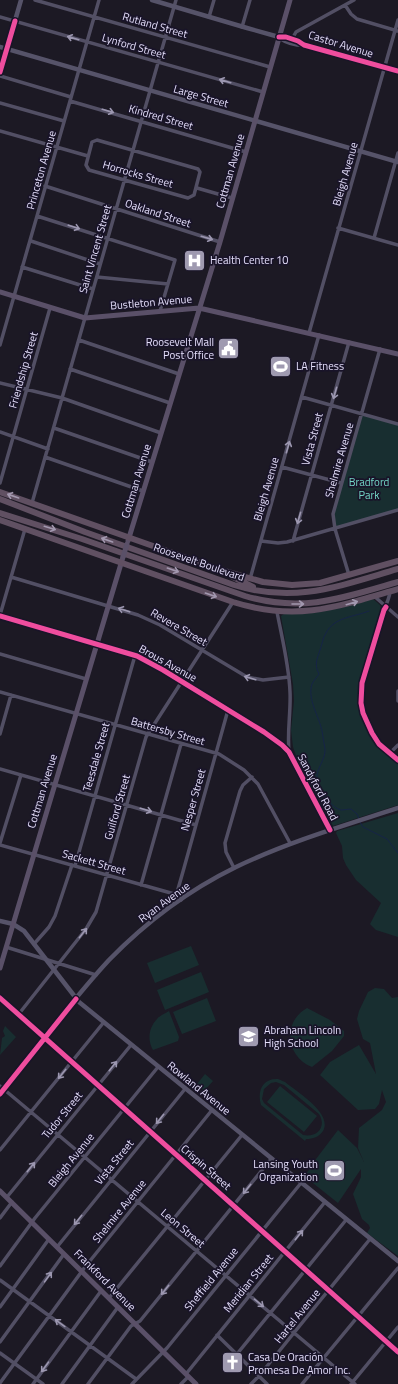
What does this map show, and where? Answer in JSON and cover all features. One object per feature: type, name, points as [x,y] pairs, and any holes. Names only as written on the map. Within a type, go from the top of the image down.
[{"type":"highway","name":"Roosevelt Boulevard","points":[[0,492],[128,541],[250,579],[270,583],[299,585],[326,582],[398,562]]},
{"type":"highway","name":"Roosevelt Boulevard","points":[[0,499],[107,540],[234,585],[264,592],[287,594],[310,592],[333,588],[398,569]]},
{"type":"highway","name":"Roosevelt Boulevard","points":[[0,513],[90,541],[245,596],[268,601],[300,604],[323,602],[398,582]]},
{"type":"highway","points":[[12,517],[44,535]]},
{"type":"highway","points":[[0,520],[122,560],[250,608],[277,612],[324,610],[398,589]]},
{"type":"highway","points":[[372,576],[398,562]]},
{"type":"highway","points":[[221,570],[264,592]]},
{"type":"main road","name":"Cottman Avenue","points":[[0,968],[75,714],[98,644],[122,560],[220,242],[290,0]]},
{"type":"main road","name":"Bustleton Avenue","points":[[0,292],[85,318],[199,308],[398,354]]},
{"type":"main road","name":"Frankford Avenue","points":[[0,1191],[196,1384]]},
{"type":"street","points":[[0,72],[21,0]]},
{"type":"street","name":"Rutland Street","points":[[35,0],[270,67]]},
{"type":"street","name":"Princeton Avenue","points":[[0,345],[99,0]]},
{"type":"street","name":"Castor Avenue","points":[[152,0],[242,27],[292,39],[304,45],[398,72]]},
{"type":"street","name":"Saint Vincent Street","points":[[32,503],[176,0]]},
{"type":"street","points":[[209,17],[214,0]]},
{"type":"street","points":[[242,27],[250,0]]},
{"type":"street","points":[[292,39],[296,32],[354,0]]},
{"type":"street","points":[[345,5],[350,14],[357,19],[396,31]]},
{"type":"street","name":"Lynford Street","points":[[0,17],[263,92]]},
{"type":"street","name":"Bleigh Avenue","points":[[309,333],[398,20]]},
{"type":"street","name":"Castor Avenue","points":[[279,37],[285,41],[297,45],[304,45]]},
{"type":"street","name":"Large Street","points":[[0,47],[397,161]]},
{"type":"street","name":"Kindred Street","points":[[0,76],[141,121],[246,152]]},
{"type":"street","points":[[0,103],[64,122]]},
{"type":"street","points":[[0,131],[88,156],[92,142],[95,140],[133,150],[198,170],[200,172],[197,188],[232,198]]},
{"type":"street","points":[[374,238],[397,161],[398,153]]},
{"type":"street","name":"Horrocks Street","points":[[88,156],[86,165],[89,170],[188,198],[194,195],[197,188]]},
{"type":"street","name":"Oakland Street","points":[[45,186],[220,242]]},
{"type":"street","points":[[37,216],[175,260],[160,311]]},
{"type":"street","points":[[338,228],[398,245]]},
{"type":"street","points":[[30,241],[100,264]]},
{"type":"street","points":[[22,267],[93,289]]},
{"type":"street","points":[[97,277],[168,284]]},
{"type":"street","name":"Friendship Street","points":[[0,483],[50,308]]},
{"type":"street","name":"Bleigh Avenue","points":[[250,579],[319,335]]},
{"type":"street","points":[[79,340],[179,374]]},
{"type":"street","name":"Vista Street","points":[[293,540],[350,342]]},
{"type":"street","name":"Shelmire Avenue","points":[[349,575],[335,529],[333,514],[380,349]]},
{"type":"street","points":[[70,369],[170,403]]},
{"type":"street","points":[[0,383],[62,398],[161,433]]},
{"type":"street","points":[[302,397],[398,424]]},
{"type":"street","points":[[54,428],[152,462]]},
{"type":"street","points":[[0,432],[48,449]]},
{"type":"street","points":[[45,457],[143,491]]},
{"type":"street","points":[[282,467],[341,484]]},
{"type":"street","points":[[260,541],[278,543],[293,540],[398,510]]},
{"type":"street","points":[[0,615],[25,529]]},
{"type":"street","name":"Revere Street","points":[[11,577],[109,605],[138,615],[160,625],[247,677],[262,680],[289,678]]},
{"type":"street","points":[[390,592],[362,683],[361,703],[368,725],[379,744],[398,760]]},
{"type":"street","points":[[374,596],[398,617]]},
{"type":"street","name":"Guilford Street","points":[[18,1015],[86,929],[96,912],[148,734],[233,602]]},
{"type":"street","points":[[277,612],[289,678],[289,752]]},
{"type":"street","name":"Brous Avenue","points":[[0,615],[137,656],[228,710],[282,745],[289,752]]},
{"type":"street","points":[[0,654],[86,679]]},
{"type":"street","name":"Teesdale Street","points":[[34,944],[49,927],[58,910],[94,796],[134,659],[137,656]]},
{"type":"street","points":[[398,691],[398,702]]},
{"type":"street","name":"Battersby Street","points":[[0,692],[216,754],[235,763],[252,777],[264,793],[290,843]]},
{"type":"street","points":[[0,734],[11,695]]},
{"type":"street","name":"Nesper Street","points":[[178,895],[178,889],[228,710]]},
{"type":"street","points":[[141,885],[182,744]]},
{"type":"street","points":[[390,753],[398,745]]},
{"type":"street","name":"Sandyford Road","points":[[289,752],[330,830]]},
{"type":"street","points":[[0,769],[196,825]]},
{"type":"street","points":[[0,844],[21,775]]},
{"type":"street","points":[[234,868],[226,852],[226,843],[240,791],[243,785],[252,777]]},
{"type":"street","name":"Ryan Avenue","points":[[0,1094],[2,1087],[45,1038],[96,975],[131,940],[181,900],[234,868],[290,843],[398,808]]},
{"type":"street","name":"Sackett Street","points":[[0,844],[178,895]]},
{"type":"street","points":[[178,895],[181,900]]},
{"type":"street","name":"Rowland Avenue","points":[[0,921],[13,924],[24,931],[79,1002],[398,1261]]},
{"type":"street","points":[[6,947],[96,975]]},
{"type":"street","name":"Crispin Street","points":[[0,998],[398,1352]]},
{"type":"street","points":[[0,1150],[104,1022]]},
{"type":"street","name":"Tudor Street","points":[[7,1197],[131,1045]]},
{"type":"street","name":"Bleigh Avenue","points":[[0,1266],[32,1222],[158,1067]]},
{"type":"street","name":"Leon Street","points":[[2,1087],[353,1383]]},
{"type":"street","name":"Vista Street","points":[[56,1246],[185,1089]]},
{"type":"street","name":"Shelmire Avenue","points":[[0,1383],[82,1271],[212,1110]]},
{"type":"street","points":[[109,1298],[242,1134]]},
{"type":"street","points":[[88,1384],[130,1326],[140,1321],[271,1159]]},
{"type":"street","name":"Sheffield Avenue","points":[[132,1384],[163,1352],[301,1183]]},
{"type":"street","points":[[0,1218],[12,1202]]},
{"type":"street","name":"Meridian Street","points":[[181,1384],[217,1335],[325,1202]]},
{"type":"street","points":[[237,1354],[346,1220]]},
{"type":"street","name":"Hartel Avenue","points":[[251,1384],[370,1239]]},
{"type":"street","points":[[0,1307],[49,1240]]},
{"type":"street","points":[[0,1342],[64,1254]]},
{"type":"street","points":[[302,1384],[398,1268]]},
{"type":"street","points":[[0,1280],[136,1379]]},
{"type":"street","points":[[33,1384],[101,1290]]},
{"type":"street","points":[[62,1384],[118,1307]]},
{"type":"street","points":[[353,1383],[398,1327]]},
{"type":"street","points":[[217,1335],[267,1384]]},
{"type":"street","points":[[0,1353],[43,1384]]},
{"type":"green space","name":"Bradford Park","points":[[362,414],[398,424],[398,510],[335,529],[333,514]]},
{"type":"green space","points":[[373,599],[380,605],[381,608],[362,675],[359,698],[360,709],[367,730],[374,741],[398,764],[398,805],[333,826],[299,764],[293,747],[291,730],[294,701],[293,684],[281,616],[284,614],[329,610]]},
{"type":"green space","points":[[398,813],[398,937],[376,930],[370,924],[381,903],[356,880],[346,865],[343,858],[342,846],[336,833],[337,831]]},
{"type":"green space","points":[[191,946],[199,965],[155,983],[147,963]]},
{"type":"green space","points":[[201,972],[209,992],[165,1010],[157,990]]},
{"type":"green space","points":[[375,988],[384,989],[392,998],[398,997],[398,1256],[367,1233],[370,1228],[369,1225],[362,1219],[353,1194],[361,1177],[361,1169],[338,1203],[304,1176],[338,1130],[357,1148],[364,1162],[358,1148],[359,1128],[382,1110],[386,1102],[382,1090],[379,1104],[375,1109],[358,1110],[320,1075],[330,1062],[359,1045],[376,1074],[370,1043],[363,1039],[357,1019],[368,992]]},
{"type":"green space","points":[[207,998],[216,1021],[182,1034],[173,1012]]},
{"type":"green space","points":[[307,1008],[330,1020],[344,1031],[344,1036],[332,1051],[312,1067],[303,1062],[297,1056],[292,1048],[290,1039],[294,1022],[299,1014]]},
{"type":"green space","points":[[169,1011],[179,1037],[178,1041],[153,1050],[150,1042],[152,1026],[158,1018]]},
{"type":"green space","points":[[5,1026],[16,1037],[0,1055],[2,1038],[5,1036],[3,1031]]},
{"type":"green space","points":[[205,1074],[213,1081],[204,1091],[197,1084]]},
{"type":"green space","points":[[273,1079],[278,1079],[285,1082],[319,1110],[325,1124],[320,1135],[306,1139],[305,1141],[261,1105],[260,1091],[265,1083]],"holes":[[[276,1082],[284,1085],[319,1114],[322,1123],[321,1127],[313,1135],[303,1135],[264,1103],[262,1099],[264,1089],[271,1083]]]},
{"type":"green space","points":[[280,1086],[317,1116],[304,1132],[267,1102]]},
{"type":"waterway","points":[[359,819],[357,814],[351,809],[342,810],[334,807],[323,794],[318,785],[317,777],[324,757],[325,749],[321,725],[312,702],[311,690],[312,684],[319,674],[316,665],[317,659],[324,637],[330,628],[345,618],[369,611]]},
{"type":"waterway","points":[[360,822],[363,827],[387,839],[398,853]]},
{"type":"cycle path","points":[[0,72],[15,21]]},
{"type":"cycle path","points":[[279,37],[286,37],[298,41],[304,45],[398,71]]},
{"type":"cycle path","points":[[386,607],[362,683],[361,703],[363,713],[379,744],[398,760]]},
{"type":"cycle path","points":[[0,616],[137,656],[163,670],[264,732],[289,752],[330,830]]},
{"type":"cycle path","points":[[0,998],[398,1352]]},
{"type":"cycle path","points":[[0,1094],[76,999]]},
{"type":"place","name":"Health Center 10","points":[[195,260]]},
{"type":"place","name":"Roosevelt Mall Post Office","points":[[229,348]]},
{"type":"place","name":"LA Fitness","points":[[280,366]]},
{"type":"place","name":"Abraham Lincoln High School","points":[[248,1036]]},
{"type":"place","name":"Lansing Youth Organization","points":[[334,1170]]},
{"type":"place","name":"Casa De Oración Promesa De Amor Inc.","points":[[233,1363]]}]
